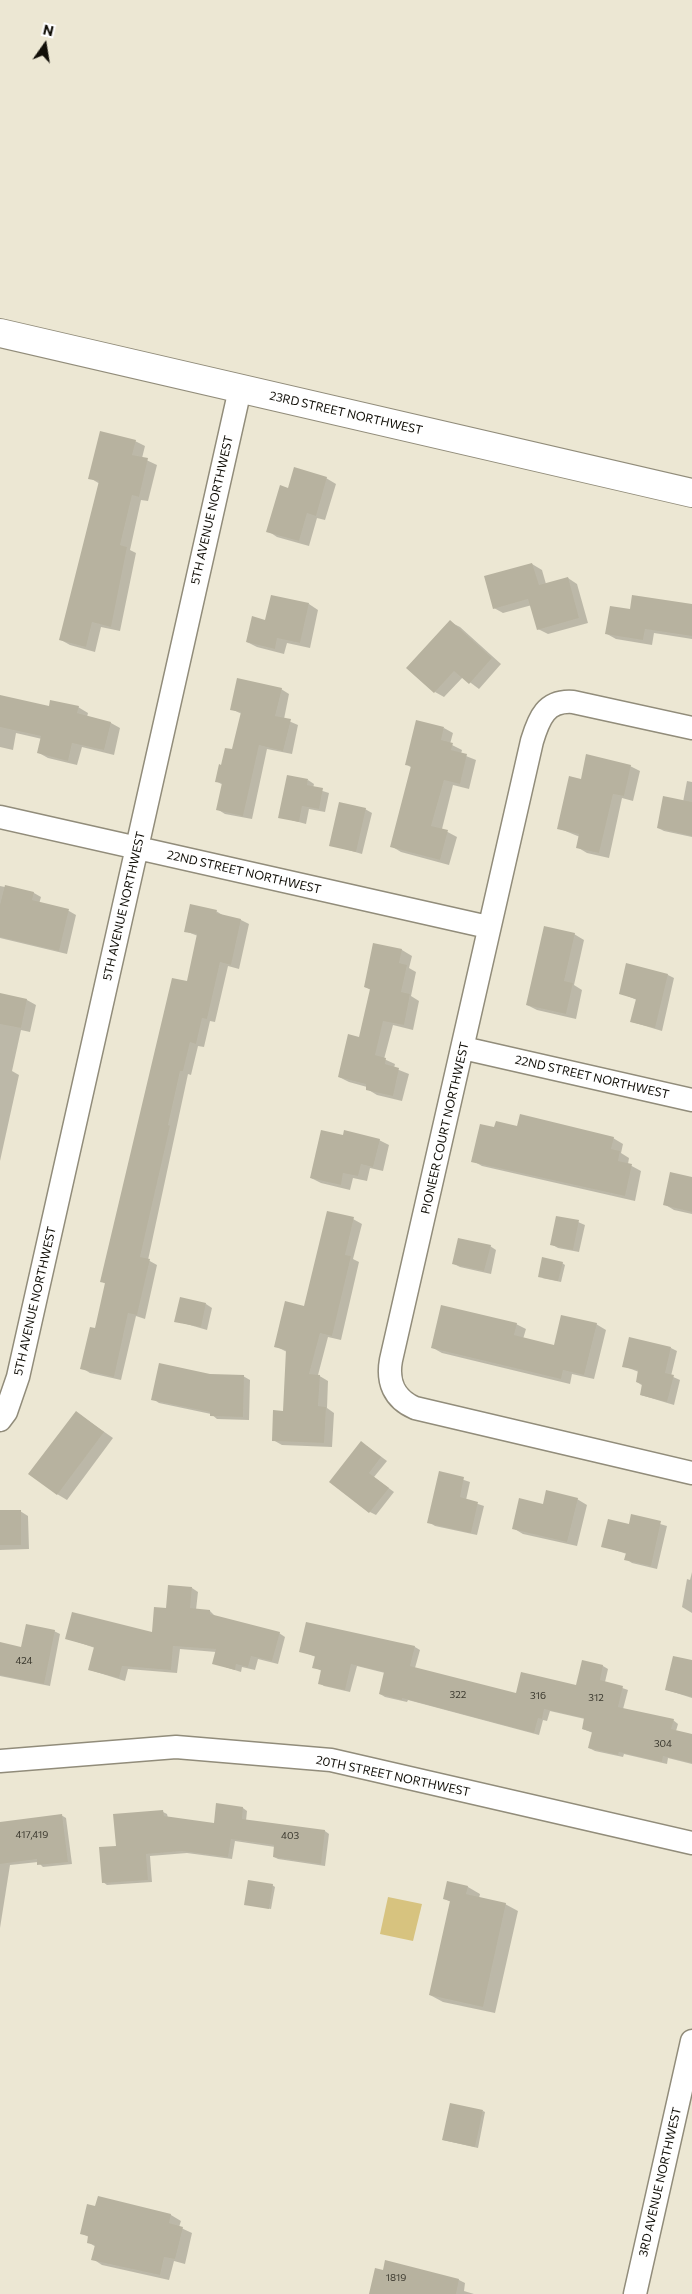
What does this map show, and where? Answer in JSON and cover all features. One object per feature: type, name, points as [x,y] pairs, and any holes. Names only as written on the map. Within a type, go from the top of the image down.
[{"type":"street","name":"23RD STREET NORTHWEST","points":[[0,334],[692,493]]},
{"type":"street","name":"5TH AVENUE NORTHWEST","points":[[0,1420],[6,1412],[18,1377],[240,389]]},
{"type":"street","name":"PIONEER COURT NORTHWEST","points":[[692,728],[580,703],[560,702],[548,708],[538,722],[488,927],[463,1048],[391,1360],[389,1377],[395,1392],[406,1404],[415,1408],[692,1473]]},
{"type":"street","name":"22ND STREET NORTHWEST","points":[[0,817],[488,927]]},
{"type":"street","name":"22ND STREET NORTHWEST","points":[[463,1048],[692,1100]]},
{"type":"street","name":"20TH STREET NORTHWEST","points":[[0,1761],[176,1746],[331,1760],[692,1843]]},
{"type":"street","name":"3RD AVENUE NORTHWEST","points":[[635,2294],[692,2041]]},
{"type":"shaded area","points":[[388,1897],[422,1904],[413,1941],[380,1934]]},
{"type":"building","points":[[100,431],[136,440],[132,455],[148,458],[139,497],[132,495],[120,545],[127,547],[111,627],[92,622],[86,647],[59,640],[99,481],[88,479]]},
{"type":"building","points":[[294,467],[327,477],[316,516],[307,513],[299,541],[266,532],[280,485],[288,488]]},
{"type":"building","points":[[532,563],[539,585],[568,577],[579,618],[537,630],[528,599],[493,609],[484,576]]},
{"type":"building","points":[[271,595],[309,603],[300,643],[277,638],[275,649],[246,642],[252,616],[265,620]]},
{"type":"building","points":[[632,595],[692,604],[692,636],[645,629],[643,640],[605,634],[610,606],[630,609]]},
{"type":"building","points":[[450,620],[492,658],[469,684],[454,671],[434,693],[406,668]]},
{"type":"building","points":[[237,678],[282,688],[275,716],[291,719],[283,751],[259,745],[243,816],[216,810],[222,783],[215,782],[219,764],[221,765],[225,748],[232,749],[241,712],[230,710]]},
{"type":"building","points":[[0,695],[49,706],[50,700],[79,706],[77,713],[111,722],[104,750],[72,743],[68,761],[37,753],[41,736],[0,727]]},
{"type":"building","points":[[416,720],[444,727],[441,740],[453,743],[451,750],[467,754],[460,784],[444,780],[431,826],[448,830],[440,860],[390,847],[411,766],[405,765]]},
{"type":"building","points":[[586,754],[631,765],[624,796],[613,794],[599,853],[576,848],[579,834],[557,829],[569,776],[581,779]]},
{"type":"building","points":[[287,775],[308,779],[307,785],[323,788],[319,809],[302,806],[299,822],[278,818]]},
{"type":"building","points":[[663,796],[692,802],[692,836],[657,828]]},
{"type":"building","points":[[339,802],[366,808],[356,852],[329,846]]},
{"type":"building","points":[[5,885],[34,892],[32,900],[69,909],[59,951],[0,937],[0,905]]},
{"type":"building","points":[[190,904],[217,910],[216,913],[241,919],[231,965],[220,962],[207,1019],[202,1018],[196,1044],[190,1042],[183,1071],[180,1071],[168,1125],[170,1126],[140,1257],[150,1259],[137,1315],[128,1313],[114,1377],[80,1369],[90,1327],[95,1328],[105,1283],[100,1282],[172,978],[187,981],[197,934],[184,932]]},
{"type":"building","points":[[544,926],[575,933],[564,981],[573,983],[566,1014],[526,1005]]},
{"type":"building","points":[[373,943],[402,949],[399,963],[407,965],[401,992],[410,994],[404,1025],[383,1021],[375,1055],[386,1058],[385,1064],[399,1068],[393,1096],[366,1090],[366,1084],[338,1077],[348,1034],[359,1037],[370,989],[364,987]]},
{"type":"building","points":[[626,963],[668,974],[655,1028],[630,1022],[636,999],[619,994]]},
{"type":"building","points":[[0,993],[27,999],[21,1028],[0,1024]]},
{"type":"building","points":[[520,1114],[614,1137],[611,1149],[620,1151],[618,1161],[632,1164],[625,1196],[471,1162],[480,1124],[494,1127],[496,1121],[517,1126]]},
{"type":"building","points":[[321,1130],[343,1135],[344,1130],[380,1139],[373,1167],[361,1164],[358,1176],[343,1173],[341,1185],[310,1178]]},
{"type":"building","points":[[670,1172],[692,1177],[692,1212],[663,1205]]},
{"type":"building","points":[[327,1211],[354,1217],[345,1255],[351,1256],[332,1336],[320,1333],[309,1374],[320,1375],[318,1406],[326,1407],[324,1443],[272,1441],[273,1410],[283,1411],[286,1350],[274,1347],[285,1301],[304,1306]]},
{"type":"building","points":[[556,1216],[579,1220],[573,1250],[550,1245]]},
{"type":"building","points":[[458,1238],[491,1245],[484,1271],[452,1264]]},
{"type":"building","points":[[542,1257],[563,1262],[558,1281],[538,1277]]},
{"type":"building","points":[[180,1297],[206,1303],[201,1327],[174,1322]]},
{"type":"building","points":[[441,1305],[517,1323],[514,1335],[554,1345],[561,1315],[597,1323],[584,1375],[563,1370],[561,1379],[431,1348]]},
{"type":"building","points":[[629,1337],[671,1347],[665,1373],[674,1375],[667,1402],[640,1395],[642,1384],[636,1382],[638,1370],[622,1367]]},
{"type":"building","points":[[159,1363],[210,1374],[244,1375],[243,1417],[210,1416],[210,1412],[151,1400]]},
{"type":"building","points":[[76,1411],[104,1432],[57,1495],[28,1474]]},
{"type":"building","points":[[361,1441],[381,1457],[369,1473],[389,1488],[369,1513],[329,1482]]},
{"type":"building","points":[[439,1471],[464,1477],[460,1497],[478,1502],[471,1533],[427,1523]]},
{"type":"building","points":[[546,1490],[578,1498],[567,1542],[512,1529],[519,1498],[543,1504]]},
{"type":"building","points":[[0,1510],[21,1510],[21,1545],[0,1545]]},
{"type":"building","points":[[631,1514],[661,1521],[651,1566],[624,1560],[626,1553],[601,1547],[608,1519],[629,1524]]},
{"type":"building","points":[[168,1585],[192,1587],[190,1608],[210,1610],[210,1614],[280,1632],[272,1661],[251,1656],[248,1667],[236,1664],[235,1670],[212,1664],[216,1649],[173,1646],[171,1670],[122,1666],[119,1678],[88,1670],[94,1647],[65,1639],[72,1612],[152,1632],[154,1607],[166,1608]]},
{"type":"building","points":[[306,1622],[415,1646],[410,1666],[516,1693],[521,1672],[576,1685],[582,1660],[603,1665],[600,1680],[623,1686],[618,1707],[674,1719],[671,1729],[692,1734],[692,1763],[663,1756],[662,1762],[619,1752],[618,1755],[588,1748],[592,1732],[582,1729],[584,1718],[544,1709],[542,1719],[538,1718],[534,1733],[402,1698],[402,1700],[379,1694],[384,1672],[351,1664],[345,1690],[318,1684],[321,1670],[312,1668],[315,1656],[299,1652]]},
{"type":"building","points":[[26,1624],[55,1630],[44,1684],[0,1675],[0,1642],[21,1647]]},
{"type":"building","points":[[673,1656],[692,1660],[692,1697],[665,1690]]},
{"type":"building","points":[[216,1803],[243,1807],[242,1819],[325,1830],[321,1864],[273,1857],[274,1845],[231,1839],[228,1857],[182,1851],[146,1854],[148,1880],[102,1883],[99,1847],[116,1846],[113,1814],[163,1810],[164,1816],[214,1823]]},
{"type":"building","points":[[62,1814],[68,1862],[37,1865],[37,1859],[0,1864],[0,1822]]},
{"type":"building","points":[[248,1880],[273,1884],[269,1909],[244,1905]]},
{"type":"building","points":[[447,1881],[468,1886],[466,1894],[506,1903],[483,2007],[429,1995],[450,1901],[443,1899]]},
{"type":"building","points":[[450,2103],[483,2110],[475,2147],[442,2140]]},
{"type":"building","points":[[98,2196],[171,2214],[169,2223],[183,2227],[175,2259],[164,2257],[160,2275],[91,2260],[95,2245],[87,2243],[88,2236],[80,2234],[87,2204],[95,2206]]},
{"type":"building","points":[[385,2260],[459,2279],[456,2294],[369,2294],[375,2268],[383,2270]]}]
